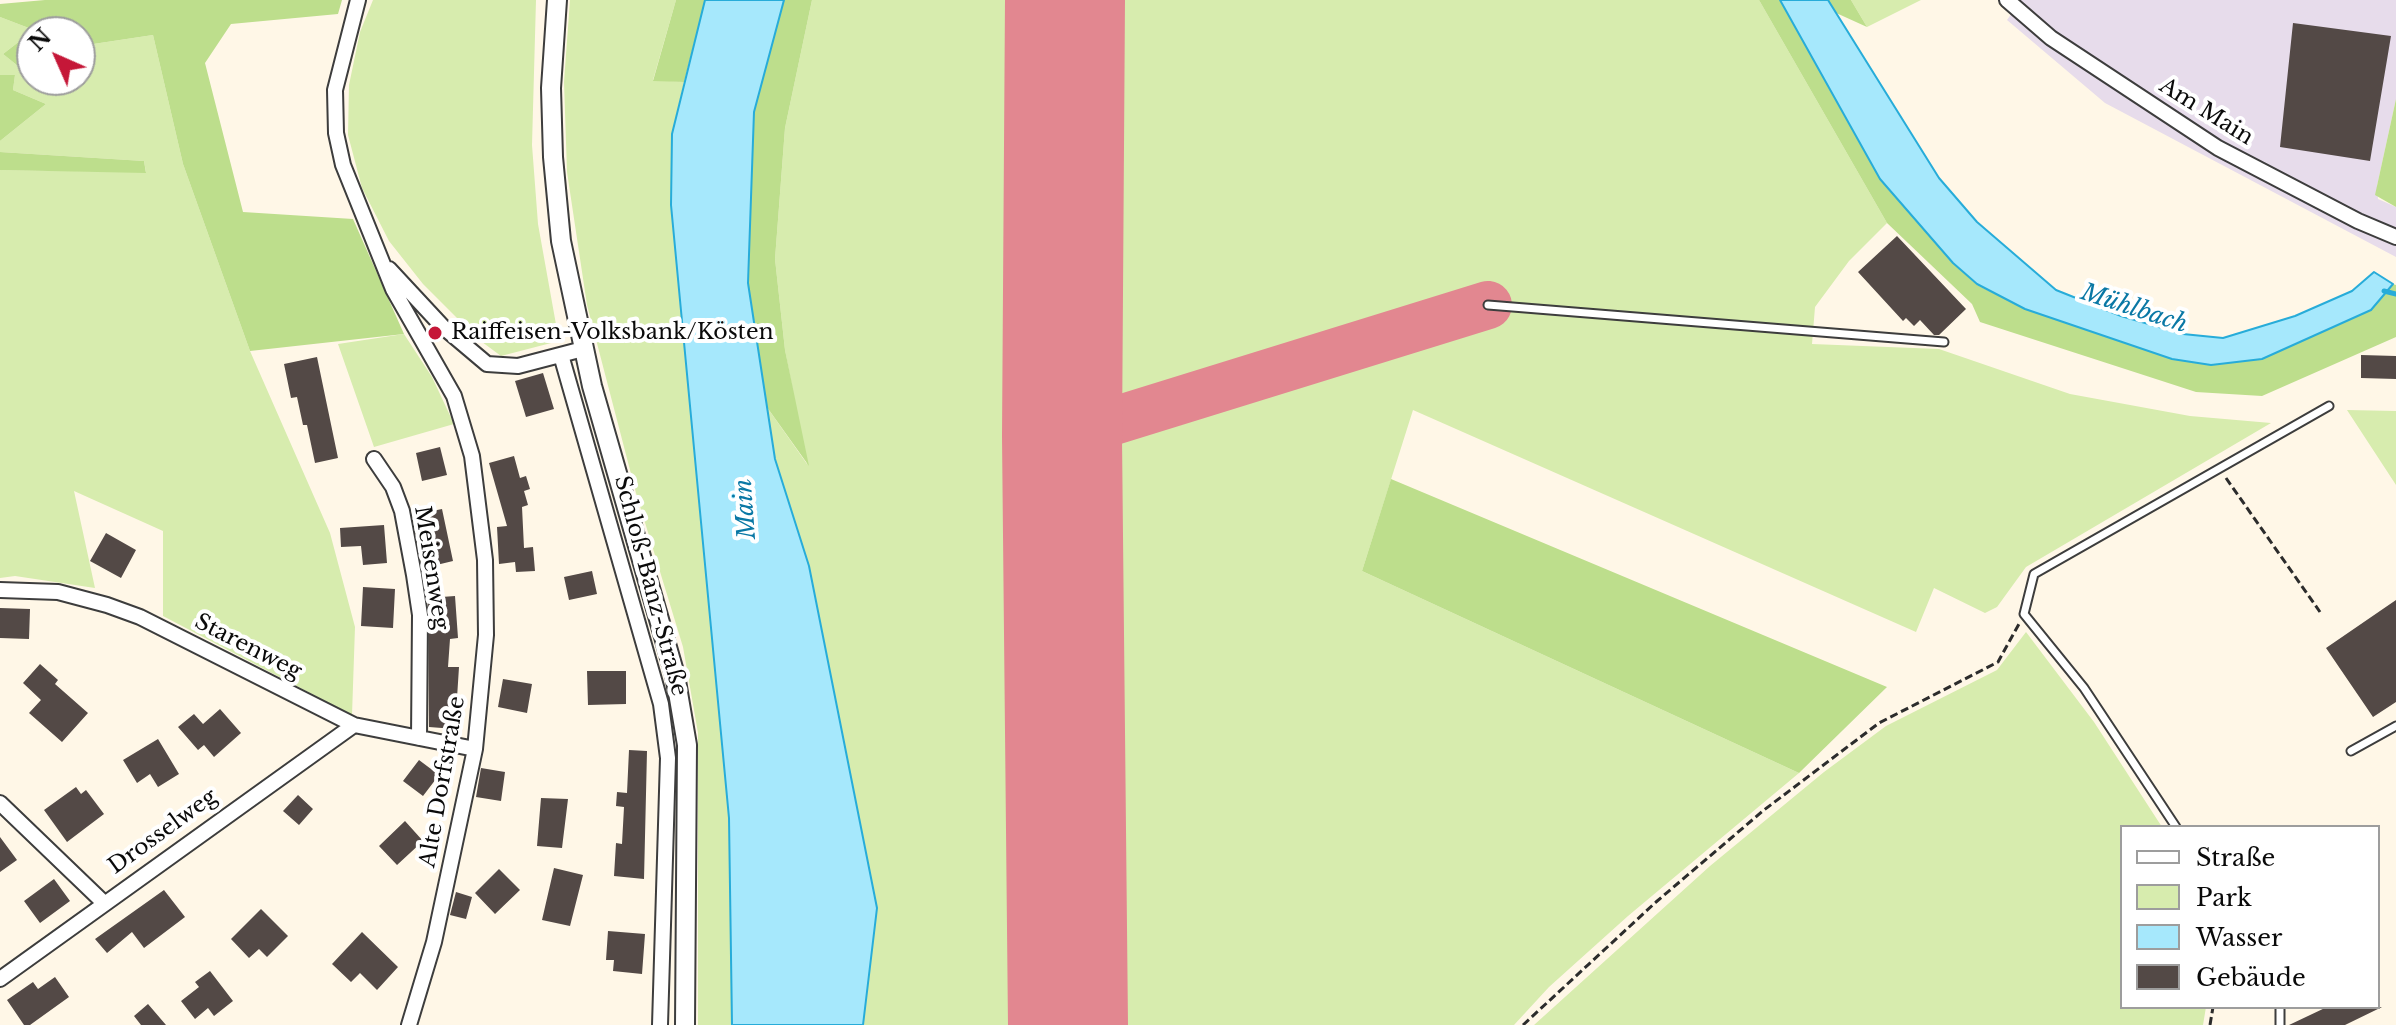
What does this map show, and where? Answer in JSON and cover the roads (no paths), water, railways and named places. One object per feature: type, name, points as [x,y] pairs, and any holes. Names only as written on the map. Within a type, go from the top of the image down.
[{"type":"street","name":"Alte Dorfstraße","points":[[358,0],[335,90],[336,133],[356,205],[379,258],[454,396],[472,456],[485,560],[486,635],[475,749],[434,942],[409,1025]]},
{"type":"street","points":[[557,0],[551,88],[553,157],[561,241],[583,349],[682,707],[689,807],[685,1025]]},
{"type":"street","name":"Am Main","points":[[2007,0],[2051,38],[2218,148],[2358,221],[2396,237]]},
{"type":"street","points":[[379,258],[442,326],[487,364],[505,368],[583,349]]},
{"type":"street","name":"Schloß-Banz-Straße","points":[[561,355],[661,704],[668,758],[660,1025]]},
{"type":"street","name":"Meisenweg","points":[[374,459],[393,487],[402,511],[414,575],[420,615],[419,738]]},
{"type":"street","name":"Starenweg","points":[[0,590],[58,592],[107,605],[140,617],[354,725],[475,749]]},
{"type":"street","name":"Drosselweg","points":[[0,979],[103,902],[354,725]]},
{"type":"street","points":[[0,803],[103,902]]},
{"type":"lane","points":[[1488,305],[1944,342]]},
{"type":"lane","points":[[2175,825],[2084,688],[2024,614],[2034,574],[2329,406]]},
{"type":"lane","points":[[2351,751],[2396,726]]},
{"type":"water","name":"Main","points":[[705,0],[784,0],[754,112],[748,283],[775,459],[809,566],[877,908],[863,1025],[732,1025],[729,818],[671,205],[672,134]]},
{"type":"water","points":[[1780,0],[1828,0],[1939,178],[1977,222],[2056,290],[2121,316],[2183,334],[2223,338],[2295,316],[2352,291],[2374,272],[2393,284],[2371,310],[2262,359],[2211,365],[2172,359],[2025,309],[1977,284],[1953,263],[1880,179]]},
{"type":"waterway","points":[[2384,291],[2396,294]]},
{"type":"place","name":"Raiffeisen-Volksbank/Kösten","points":[[435,333]]},
{"type":"water label","name":"Mühlbach","points":[[2134,309]]}]
